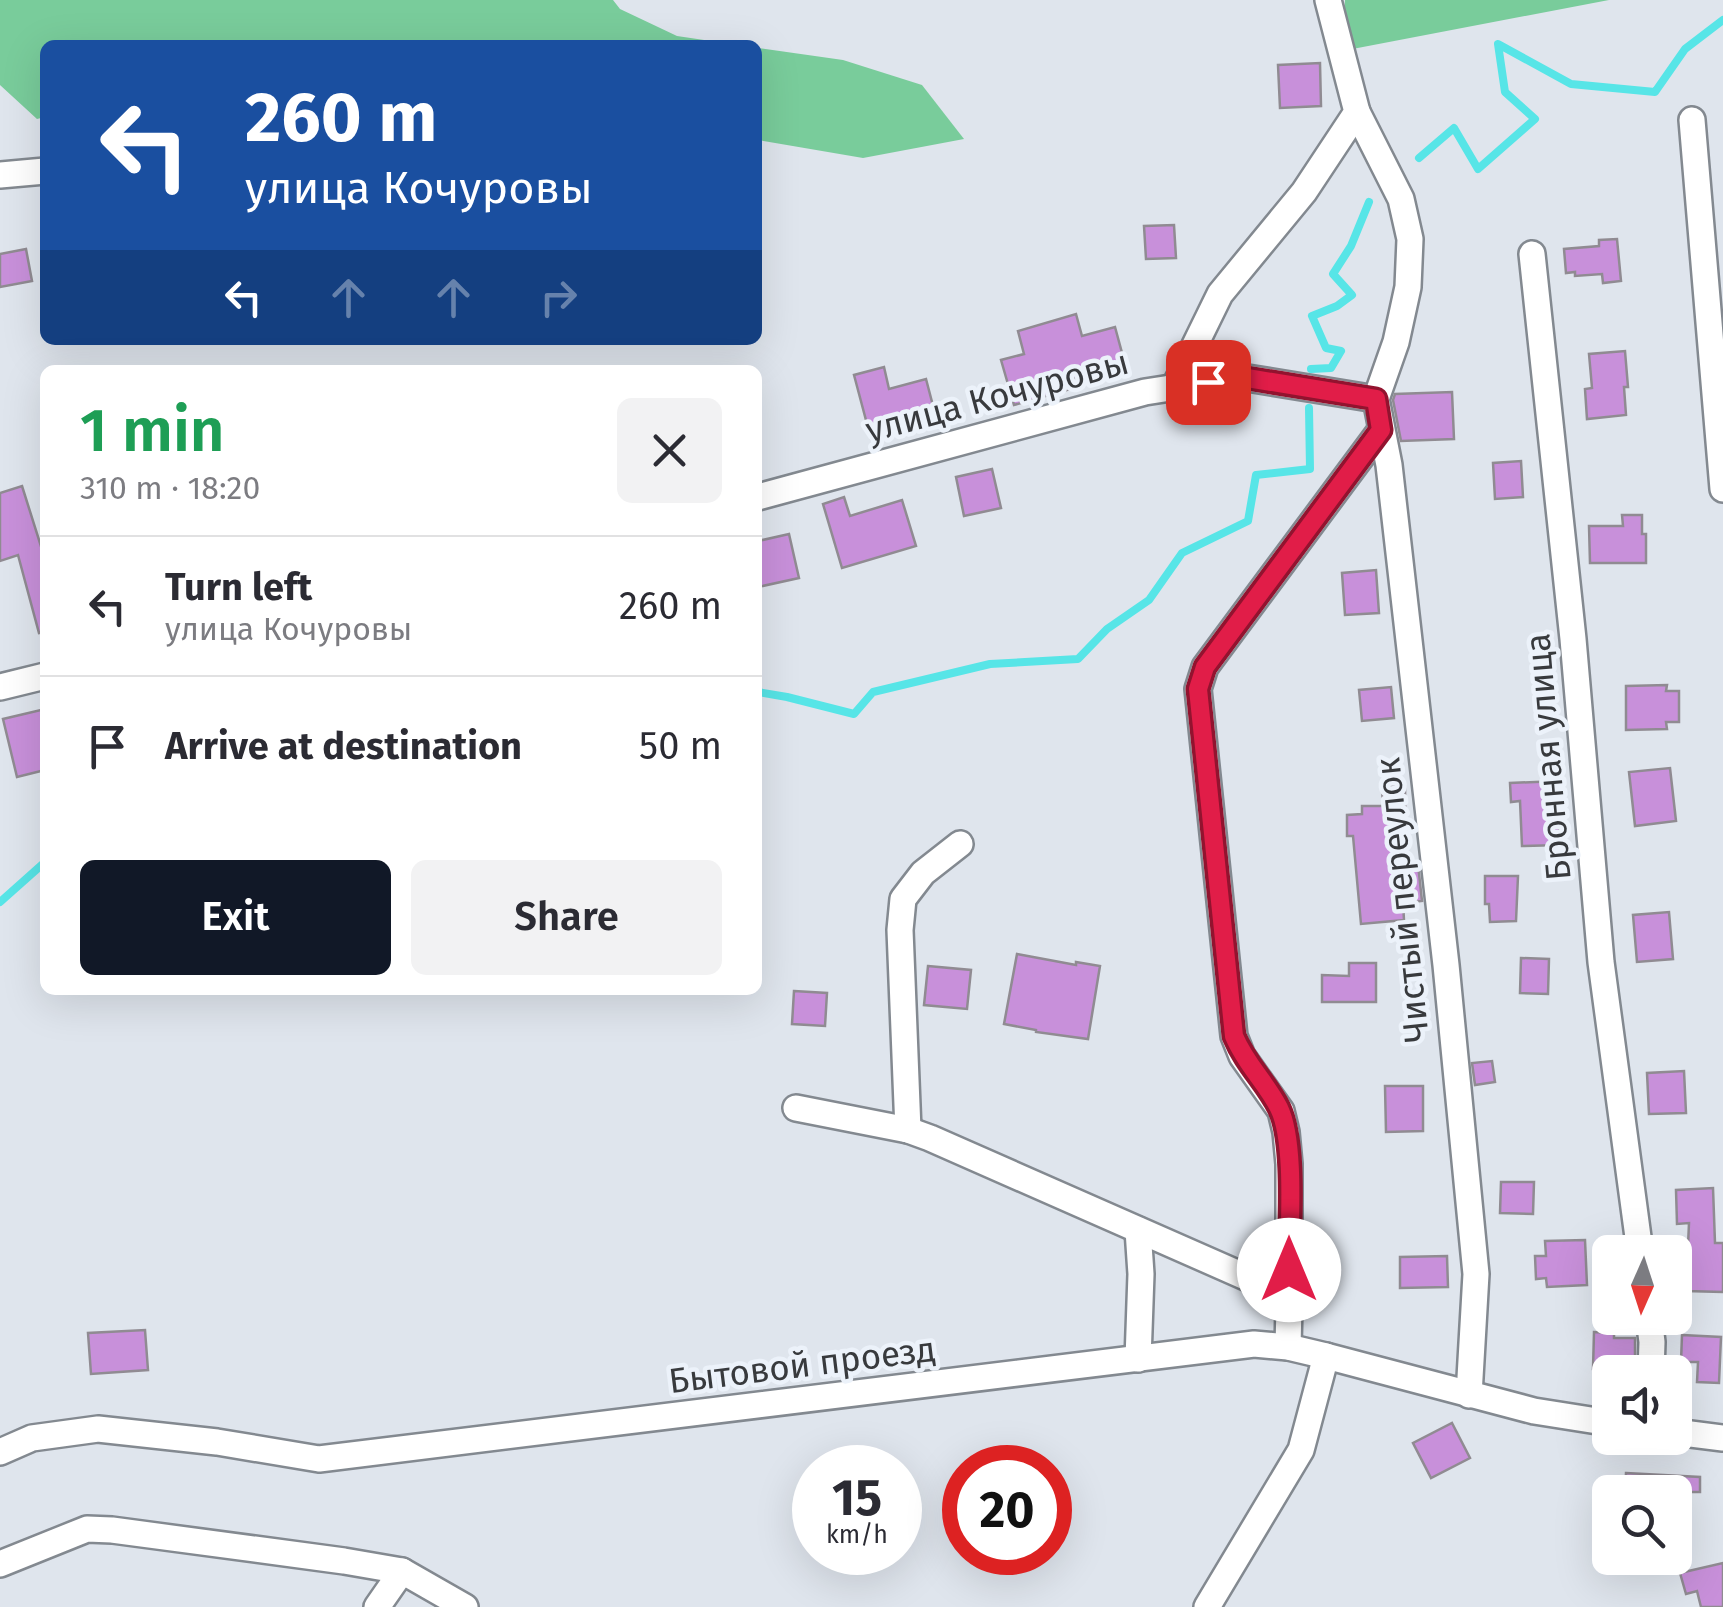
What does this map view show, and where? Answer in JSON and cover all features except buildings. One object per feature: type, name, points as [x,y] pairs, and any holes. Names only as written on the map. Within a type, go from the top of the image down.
[{"type":"street","points":[[1328,0],[1357,112],[1400,199],[1410,238],[1408,287],[1396,342],[1376,399]]},
{"type":"street","points":[[1174,388],[1220,294],[1304,192],[1357,112]]},
{"type":"street","points":[[1692,120],[1723,489]]},
{"type":"street","points":[[0,175],[40,171]]},
{"type":"street","name":"Бронная улица","points":[[1532,254],[1573,639],[1601,962],[1638,1235]]},
{"type":"street","name":"улица Кочуровы","points":[[762,496],[1145,392],[1241,377],[1376,399]]},
{"type":"street","name":"Чистый переулок","points":[[1376,399],[1389,464],[1446,964],[1476,1274],[1470,1394]]},
{"type":"street","points":[[1288,1347],[1290,1164],[1286,1132],[1280,1111],[1242,1056],[1234,1036],[1198,689],[1205,667],[1381,430]]},
{"type":"street","points":[[0,687],[40,677]]},
{"type":"street","points":[[908,1130],[900,930],[903,898],[923,872],[960,844]]},
{"type":"street","points":[[796,1108],[908,1130],[1248,1278],[1289,1306]]},
{"type":"street","points":[[1138,1230],[1138,1359]]},
{"type":"street","name":"Бытовой проезд","points":[[0,1452],[32,1438],[98,1429],[217,1442],[319,1459],[1254,1344],[1288,1347],[1534,1411],[1592,1420]]},
{"type":"street","points":[[1207,1607],[1301,1450],[1326,1356]]},
{"type":"street","points":[[1692,1434],[1723,1439]]},
{"type":"street","points":[[0,1564],[88,1528],[344,1560],[402,1571],[464,1607]]},
{"type":"street","points":[[377,1607],[402,1571]]},
{"type":"green space","points":[[0,0],[613,0],[620,9],[677,36],[704,40],[40,40],[40,118],[0,85]]},
{"type":"green space","points":[[1345,0],[1609,0],[1342,51]]},
{"type":"green space","points":[[762,49],[843,60],[922,85],[964,139],[863,158],[762,141]]},
{"type":"waterway","points":[[1419,158],[1454,128],[1478,169],[1535,119],[1505,92],[1498,44],[1571,84],[1655,92],[1685,49],[1723,20]]},
{"type":"waterway","points":[[1311,369],[1331,368],[1341,351],[1326,348],[1312,316],[1352,295],[1333,274],[1351,246],[1369,202]]},
{"type":"waterway","points":[[762,693],[854,714],[873,692],[990,664],[1078,659],[1107,629],[1149,600],[1182,553],[1248,521],[1256,475],[1310,469],[1309,408]]},
{"type":"waterway","points":[[0,902],[40,866]]},
{"type":"route","points":[[1208,382],[1241,377],[1376,399],[1381,430],[1205,667],[1198,689],[1234,1036],[1242,1056],[1280,1111],[1286,1132],[1290,1164],[1289,1270]]}]
